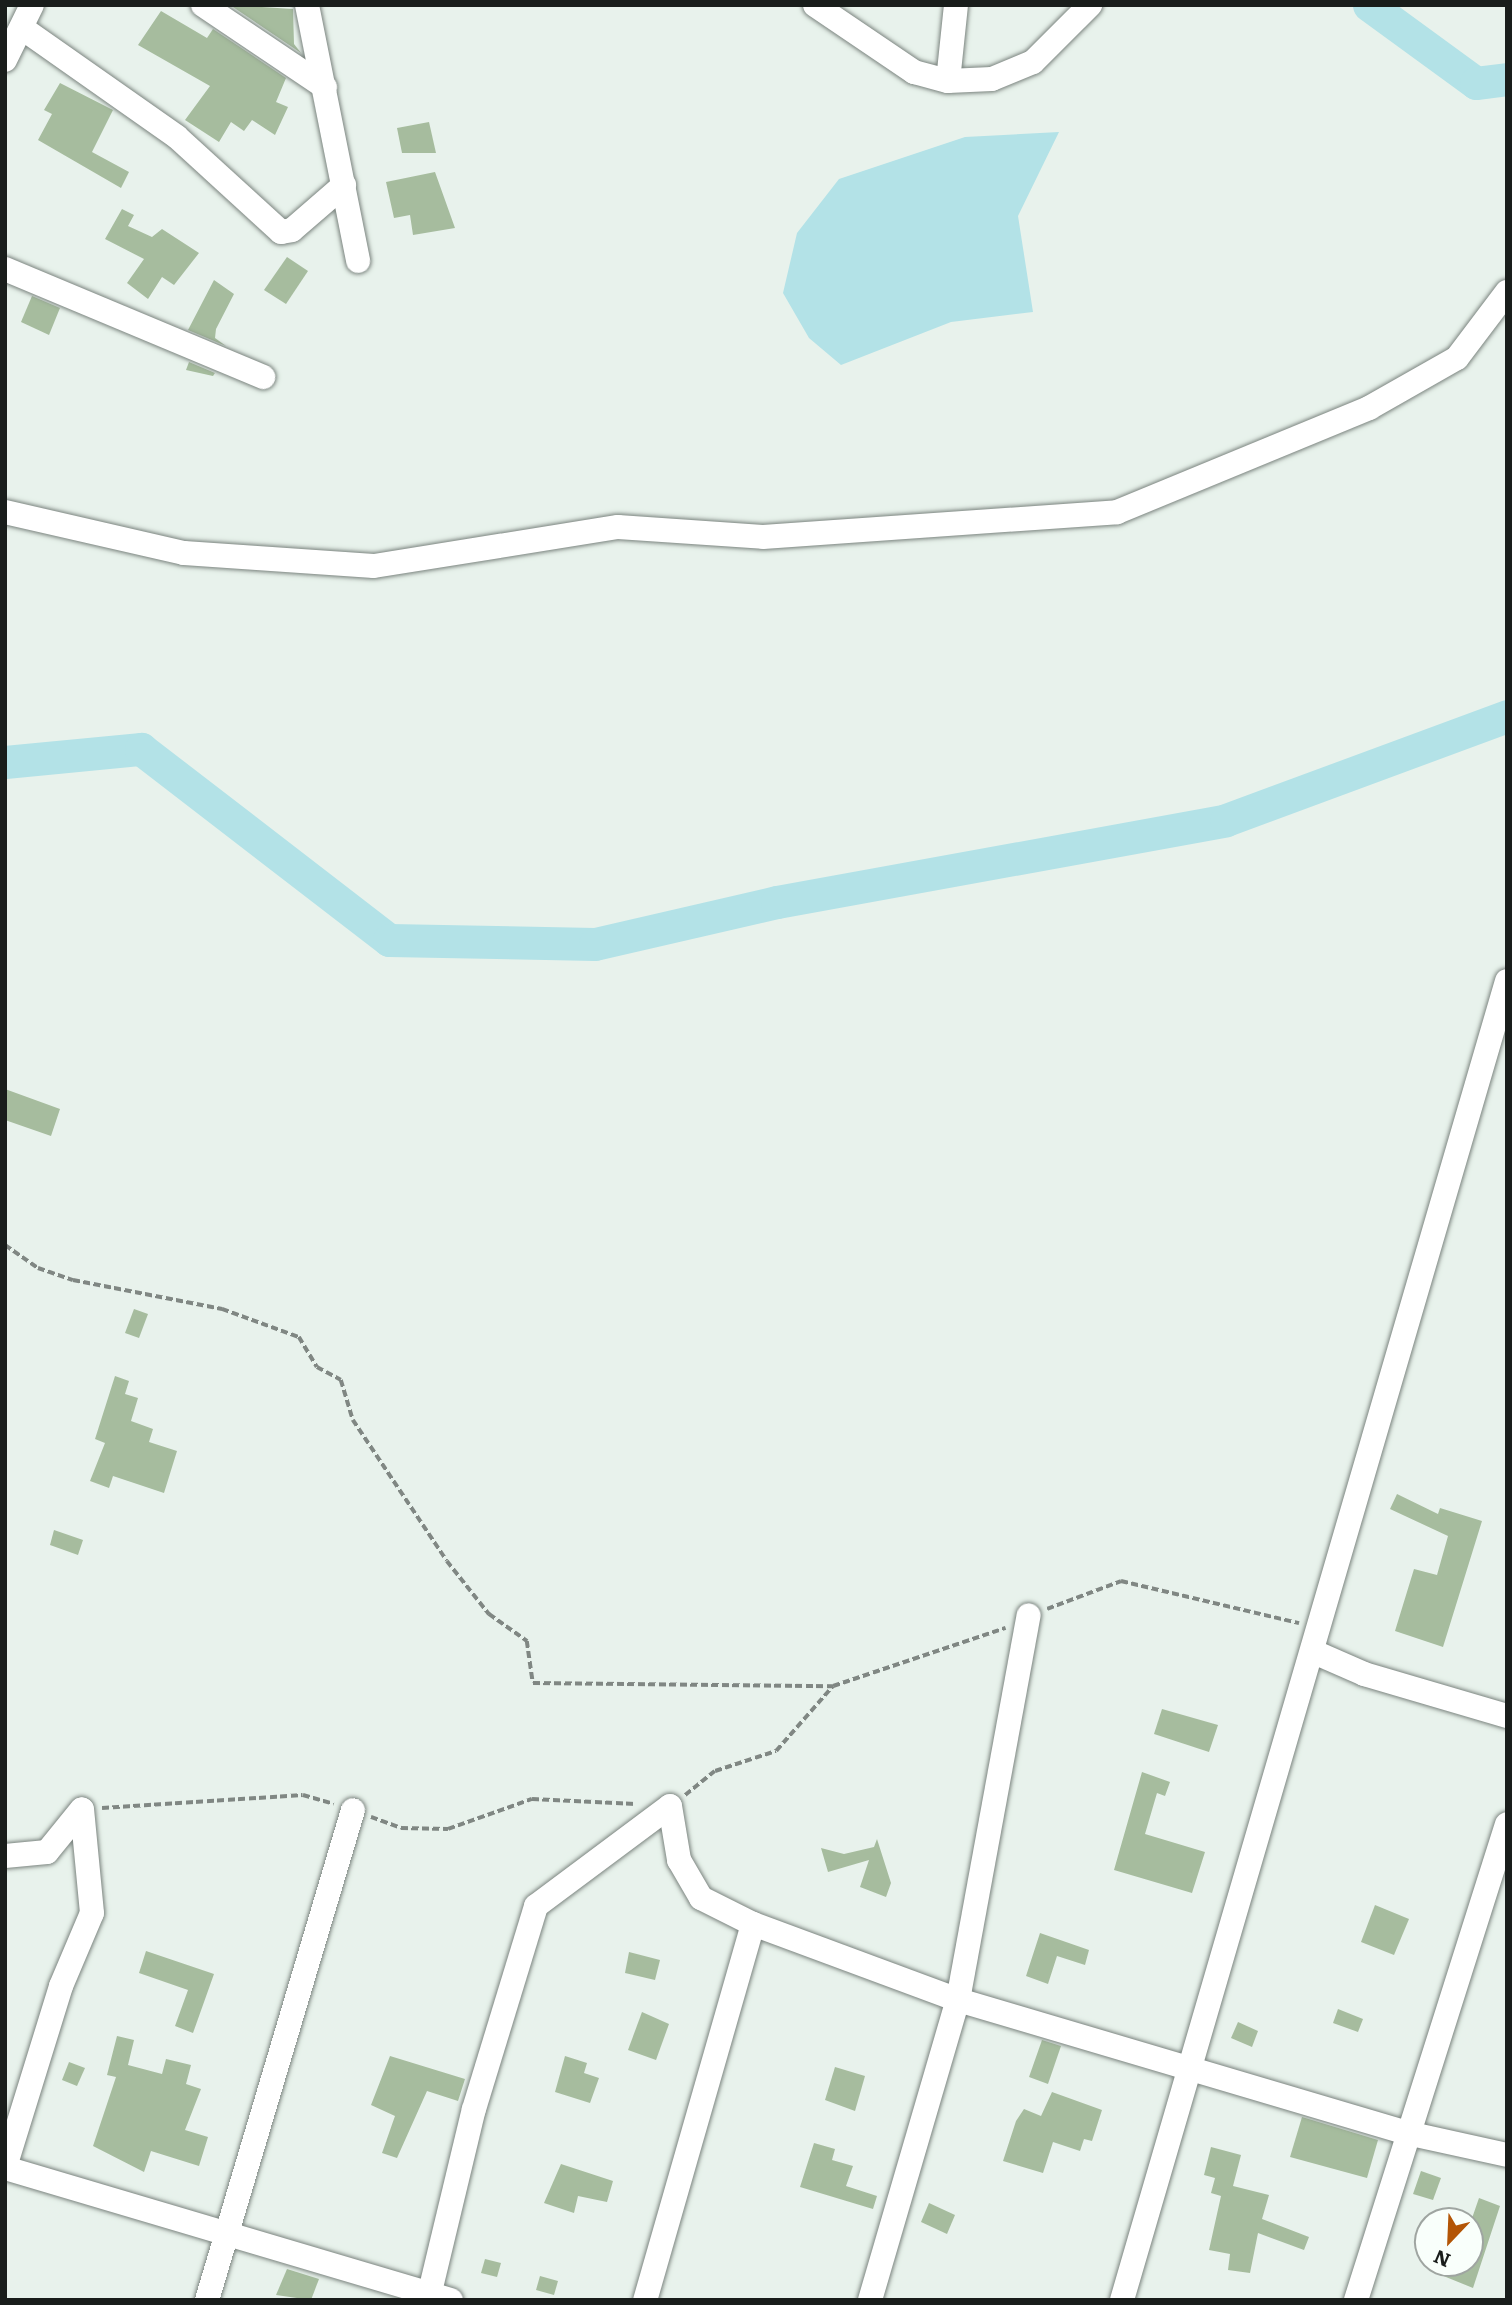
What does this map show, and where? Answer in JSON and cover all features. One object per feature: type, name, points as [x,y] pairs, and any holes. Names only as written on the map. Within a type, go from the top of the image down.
[{"type":"street","points":[[5,60],[32,5]]},
{"type":"street","points":[[203,5],[325,87]]},
{"type":"street","points":[[307,5],[358,261]]},
{"type":"street","points":[[816,5],[914,72],[948,81],[992,79],[1033,62],[1090,5]]},
{"type":"street","points":[[948,81],[956,5]]},
{"type":"street","points":[[22,28],[177,136],[281,232],[292,230],[344,185]]},
{"type":"street","points":[[5,269],[263,377]]},
{"type":"street","points":[[5,512],[184,553],[373,566],[618,527],[763,537],[1117,512],[1369,408],[1457,358],[1507,292]]},
{"type":"street","points":[[1122,2300],[1322,1627],[1507,981]]},
{"type":"street","points":[[870,2300],[958,2000],[1029,1615]]},
{"type":"street","points":[[1314,1652],[1364,1674],[1507,1716]]},
{"type":"street","points":[[82,1809],[92,1913],[61,1986],[5,2167],[437,2297],[474,2109],[536,1906],[670,1806],[679,1860],[701,1898],[752,1924],[958,2000],[1407,2133],[1507,2155]]},
{"type":"street","points":[[5,1856],[47,1853],[82,1809]]},
{"type":"street","points":[[207,2300],[353,1810]]},
{"type":"street","points":[[1356,2300],[1507,1824]]},
{"type":"street","points":[[645,2300],[752,1924]]},
{"type":"path","points":[[5,1245],[38,1268],[73,1280],[222,1309],[299,1337],[317,1367],[341,1380],[353,1420],[447,1561],[489,1614],[527,1641],[533,1683],[833,1686],[979,1641],[1029,1615],[1121,1581],[1322,1627]]},
{"type":"path","points":[[82,1809],[303,1795],[401,1828],[448,1829],[532,1799],[670,1806],[715,1771],[776,1751],[833,1686]]},
{"type":"water","points":[[1059,132],[1018,216],[1033,312],[951,322],[841,365],[809,338],[783,293],[797,233],[839,179],[965,137]]},
{"type":"building","points":[[230,5],[293,9],[294,44],[301,53]]},
{"type":"building","points":[[161,11],[207,38],[213,29],[286,78],[276,102],[288,107],[275,135],[252,120],[244,131],[231,122],[219,142],[185,120],[210,86],[138,45]]},
{"type":"building","points":[[60,83],[113,110],[92,152],[129,172],[121,188],[38,140],[52,114],[44,110]]},
{"type":"building","points":[[429,122],[436,153],[402,153],[397,128]]},
{"type":"building","points":[[435,172],[455,228],[413,235],[410,215],[394,218],[386,182]]},
{"type":"building","points":[[122,209],[134,215],[128,226],[152,237],[162,229],[199,253],[174,285],[162,277],[148,299],[127,283],[144,259],[105,239]]},
{"type":"building","points":[[287,257],[308,271],[286,304],[264,290]]},
{"type":"building","points":[[214,280],[234,294],[216,329],[215,338],[226,346],[188,330]]},
{"type":"building","points":[[32,296],[60,308],[49,335],[21,322]]},
{"type":"building","points":[[189,362],[215,373],[213,376],[186,370]]},
{"type":"building","points":[[5,1089],[60,1109],[51,1136],[5,1120]]},
{"type":"building","points":[[134,1309],[148,1314],[139,1338],[125,1333]]},
{"type":"building","points":[[115,1376],[129,1381],[125,1394],[138,1398],[131,1421],[153,1429],[149,1442],[177,1451],[164,1493],[113,1476],[109,1488],[90,1481],[105,1443],[95,1439]]},
{"type":"building","points":[[1397,1494],[1438,1514],[1440,1508],[1482,1521],[1443,1647],[1395,1631],[1414,1569],[1437,1575],[1448,1536],[1390,1509]]},
{"type":"building","points":[[54,1530],[83,1540],[78,1555],[50,1545]]},
{"type":"building","points":[[1162,1709],[1218,1725],[1209,1752],[1154,1734]]},
{"type":"building","points":[[1142,1772],[1170,1782],[1165,1796],[1157,1793],[1145,1834],[1205,1852],[1192,1893],[1114,1870]]},
{"type":"building","points":[[877,1839],[891,1883],[886,1897],[860,1887],[869,1860],[828,1872],[821,1848],[844,1854],[874,1847]]},
{"type":"building","points":[[1375,1905],[1409,1919],[1394,1955],[1361,1942]]},
{"type":"building","points":[[1040,1933],[1089,1950],[1085,1965],[1057,1956],[1048,1984],[1026,1976]]},
{"type":"building","points":[[146,1951],[214,1974],[193,2033],[175,2026],[188,1990],[139,1973]]},
{"type":"building","points":[[629,1952],[660,1960],[655,1980],[625,1973]]},
{"type":"building","points":[[1338,2009],[1363,2019],[1358,2032],[1333,2023]]},
{"type":"building","points":[[642,2012],[669,2024],[656,2060],[628,2050]]},
{"type":"building","points":[[1238,2022],[1258,2031],[1252,2047],[1231,2038]]},
{"type":"building","points":[[117,2036],[134,2040],[128,2065],[162,2074],[166,2059],[191,2065],[186,2084],[201,2089],[185,2130],[208,2137],[199,2166],[151,2151],[144,2172],[93,2146],[116,2077],[107,2075]]},
{"type":"building","points":[[1042,2040],[1061,2046],[1048,2084],[1029,2077]]},
{"type":"building","points":[[390,2056],[465,2079],[458,2101],[427,2091],[397,2158],[382,2153],[395,2116],[371,2105]]},
{"type":"building","points":[[565,2056],[587,2063],[584,2073],[599,2078],[590,2103],[555,2092]]},
{"type":"building","points":[[69,2062],[85,2068],[77,2086],[62,2080]]},
{"type":"building","points":[[835,2067],[865,2076],[855,2111],[825,2100]]},
{"type":"building","points":[[1052,2092],[1102,2110],[1092,2141],[1084,2139],[1080,2151],[1053,2142],[1043,2173],[1003,2161],[1016,2121],[1024,2109],[1041,2116]]},
{"type":"building","points":[[1302,2117],[1378,2140],[1367,2178],[1290,2157]]},
{"type":"building","points":[[814,2143],[835,2149],[832,2160],[853,2166],[846,2186],[877,2196],[873,2209],[800,2187]]},
{"type":"building","points":[[1211,2147],[1241,2155],[1233,2186],[1269,2195],[1262,2219],[1309,2237],[1304,2250],[1258,2233],[1250,2273],[1228,2270],[1230,2254],[1209,2250],[1221,2196],[1211,2193],[1215,2178],[1204,2175]]},
{"type":"building","points":[[561,2164],[613,2181],[607,2202],[578,2196],[574,2213],[544,2203]]},
{"type":"building","points":[[1421,2171],[1441,2178],[1433,2200],[1413,2194]]},
{"type":"building","points":[[1479,2198],[1500,2206],[1484,2255],[1484,2207],[1476,2207]]},
{"type":"building","points":[[929,2203],[955,2215],[947,2234],[921,2222]]},
{"type":"building","points":[[485,2259],[501,2263],[497,2277],[481,2273]]},
{"type":"building","points":[[287,2269],[319,2279],[311,2300],[276,2295]]},
{"type":"building","points":[[540,2276],[558,2281],[554,2295],[536,2290]]},
{"type":"building","points":[[1446,2277],[1477,2277],[1473,2288]]},
{"type":"waterway","points":[[1369,5],[1476,83],[1507,79]]},
{"type":"waterway","points":[[5,762],[141,749],[389,940],[595,944],[777,902],[1226,820],[1507,716]]}]
